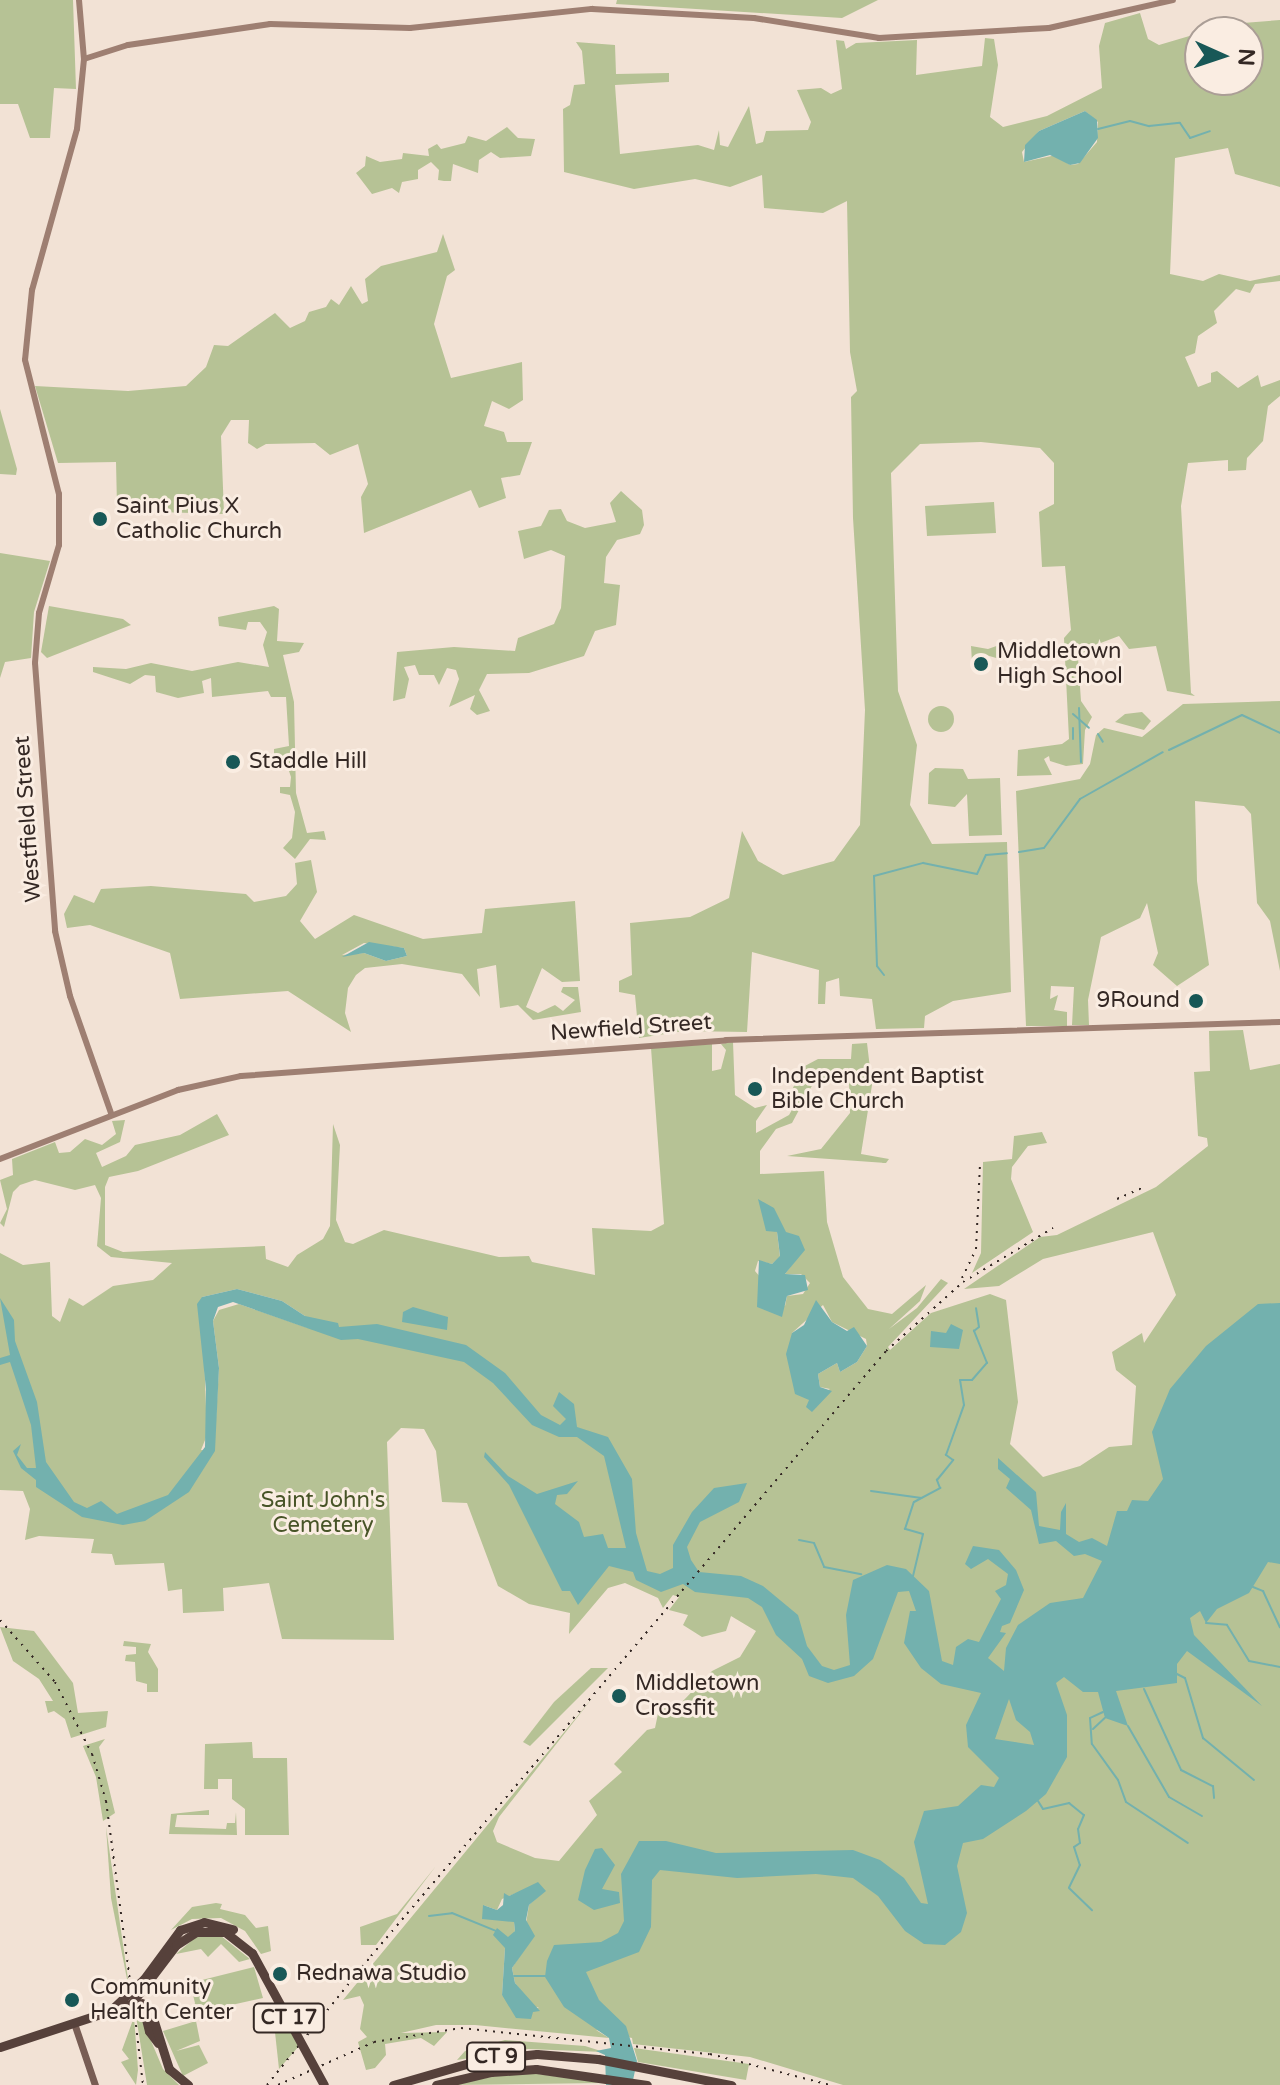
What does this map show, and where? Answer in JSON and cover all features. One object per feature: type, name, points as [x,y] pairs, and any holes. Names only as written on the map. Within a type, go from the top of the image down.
[{"type":"highway","name":"CT 17","points":[[138,1994],[171,1937],[194,1923],[233,1929],[252,1953],[324,2085]]},
{"type":"highway","points":[[0,2047],[112,2009],[138,1994],[151,2014],[158,2043],[170,2070],[188,2085]]},
{"type":"highway","name":"CT 9","points":[[393,2085],[496,2057],[542,2054],[603,2060],[731,2085]]},
{"type":"highway","name":"CT 9","points":[[436,2085],[519,2069],[601,2076],[641,2084]]},
{"type":"main road","name":"Westfield Street","points":[[79,0],[84,59],[74,145],[28,305],[25,360],[59,490],[59,545],[39,613],[35,657],[55,931],[70,996],[111,1113]]},
{"type":"main road","points":[[84,59],[128,45],[270,24],[410,28],[592,9],[721,14],[879,38],[1075,24],[1173,0]]},
{"type":"main road","name":"Newfield Street","points":[[0,1159],[111,1113],[231,1077],[584,1049],[1280,1022]]},
{"type":"main road","points":[[74,2023],[95,2085]]},
{"type":"green space","points":[[0,0],[73,0],[76,89],[54,88],[50,138],[30,138],[18,104],[0,104]]},
{"type":"green space","points":[[617,0],[878,0],[842,18],[616,4]]},
{"type":"green space","points":[[1140,13],[1148,39],[1159,45],[1184,38],[1184,96],[1264,96],[1264,21],[1280,20],[1280,187],[1235,174],[1228,148],[1175,158],[1170,274],[1203,281],[1219,274],[1250,281],[1280,275],[1280,281],[1255,284],[1250,293],[1236,289],[1214,311],[1217,323],[1198,336],[1195,353],[1185,357],[1198,387],[1211,382],[1211,373],[1217,371],[1238,388],[1258,375],[1261,387],[1280,380],[1280,396],[1268,406],[1263,441],[1247,458],[1246,470],[1228,471],[1228,460],[1188,463],[1181,506],[1191,693],[1195,696],[1167,691],[1156,646],[1129,649],[1119,636],[1090,647],[1078,658],[1081,701],[1092,717],[1085,730],[1083,764],[1066,766],[1050,761],[1049,756],[1044,759],[1052,775],[1017,776],[1018,750],[1062,744],[1069,739],[1064,638],[1071,630],[1065,566],[1042,567],[1039,512],[1054,504],[1054,463],[1040,448],[981,442],[920,444],[891,473],[898,691],[917,745],[910,805],[932,844],[1007,842],[1011,992],[953,1001],[925,1016],[924,1028],[876,1029],[872,999],[840,996],[839,978],[826,982],[825,1004],[818,1004],[819,970],[752,952],[747,1032],[684,1031],[639,1038],[635,995],[619,992],[619,981],[632,975],[630,923],[690,917],[729,898],[742,831],[758,861],[783,875],[834,861],[860,825],[865,710],[853,518],[851,397],[857,391],[850,352],[847,201],[823,213],[764,208],[762,175],[730,187],[695,179],[634,189],[564,172],[563,109],[570,105],[574,85],[585,84],[582,51],[576,42],[615,45],[616,74],[669,73],[669,82],[615,85],[620,154],[698,145],[714,150],[719,130],[720,145],[728,147],[749,106],[756,144],[763,142],[766,131],[808,130],[811,122],[797,90],[821,88],[831,94],[842,89],[836,40],[844,41],[846,49],[856,43],[917,40],[916,75],[982,66],[985,38],[994,39],[998,65],[990,117],[1003,127],[1047,116],[1102,88],[1099,46],[1105,23]],"holes":[[[1085,111],[1098,122],[1097,142],[1078,164],[1070,165],[1056,155],[1024,162],[1022,152],[1039,131]]]},
{"type":"green space","points":[[507,127],[518,138],[535,139],[531,156],[500,158],[491,152],[479,160],[478,173],[453,164],[451,181],[438,180],[439,170],[431,162],[418,170],[418,179],[402,182],[399,193],[392,188],[372,194],[356,173],[365,166],[366,156],[380,162],[402,159],[403,153],[429,156],[428,149],[437,144],[441,149],[465,143],[468,136],[486,141]]},
{"type":"green space","points":[[443,234],[455,270],[447,276],[434,324],[451,378],[522,362],[523,400],[509,409],[492,401],[484,426],[504,432],[507,442],[532,442],[520,475],[501,478],[506,498],[479,508],[471,490],[364,533],[361,497],[368,484],[358,444],[330,455],[315,443],[266,444],[257,449],[248,443],[249,420],[231,420],[221,436],[224,514],[127,511],[117,506],[116,462],[58,463],[35,386],[128,391],[186,386],[206,367],[214,345],[228,346],[275,313],[290,328],[305,321],[309,312],[326,307],[331,299],[339,305],[351,286],[362,304],[368,301],[365,279],[381,266],[437,252]]},
{"type":"green space","points":[[0,409],[17,469],[16,475],[0,474]]},
{"type":"green space","points":[[621,491],[642,510],[644,525],[640,534],[617,540],[606,557],[604,583],[620,585],[616,625],[595,631],[584,656],[529,673],[487,674],[479,690],[490,711],[477,715],[470,709],[475,695],[449,707],[459,679],[456,670],[447,668],[439,685],[434,675],[419,675],[415,665],[404,667],[409,679],[405,698],[393,701],[397,652],[454,647],[515,651],[518,638],[554,624],[561,608],[565,556],[551,550],[524,559],[518,531],[541,526],[549,510],[561,509],[567,521],[585,528],[616,522],[610,503]]},
{"type":"green space","points":[[994,502],[996,533],[927,536],[925,506]]},
{"type":"green space","points":[[0,553],[50,561],[34,612],[31,658],[5,662],[0,678]]},
{"type":"green space","points":[[49,606],[123,619],[131,625],[47,658],[41,652]]},
{"type":"green space","points":[[274,606],[279,609],[277,641],[304,643],[299,652],[283,655],[294,702],[296,793],[307,833],[324,831],[326,840],[310,839],[295,859],[283,848],[292,838],[295,812],[290,795],[280,793],[280,787],[290,787],[291,777],[287,765],[274,758],[274,749],[289,746],[286,697],[271,697],[268,691],[212,697],[211,678],[202,681],[204,693],[178,698],[156,692],[155,676],[145,675],[130,684],[93,672],[93,667],[126,669],[151,663],[192,671],[238,662],[269,667],[263,645],[267,632],[260,622],[248,622],[246,630],[219,626],[218,617]]},
{"type":"green space","points":[[1002,644],[1003,660],[986,655],[972,662],[971,646],[988,649]]},
{"type":"green space","points":[[1280,701],[1280,971],[1270,921],[1257,903],[1251,814],[1244,806],[1195,801],[1197,881],[1209,965],[1177,986],[1153,965],[1158,953],[1147,903],[1140,918],[1101,937],[1088,1000],[1089,1025],[1072,1025],[1074,987],[1051,986],[1050,999],[1058,995],[1054,1010],[1067,1012],[1067,1026],[1026,1026],[1016,791],[1080,779],[1090,764],[1096,735],[1104,728],[1142,737],[1183,704]]},
{"type":"green space","points":[[941,706],[950,710],[954,719],[950,728],[941,732],[932,728],[928,719],[932,710]]},
{"type":"green space","points":[[1142,712],[1151,721],[1144,730],[1115,722],[1125,714]]},
{"type":"green space","points":[[935,768],[963,769],[968,779],[1000,778],[1002,835],[969,836],[967,794],[955,807],[928,804],[929,773]]},
{"type":"green space","points":[[311,860],[317,892],[300,921],[315,939],[354,915],[423,939],[482,933],[485,909],[575,901],[580,981],[562,982],[542,968],[526,1007],[538,1013],[555,1005],[563,1011],[575,1000],[561,992],[563,987],[578,987],[581,1012],[533,1020],[518,1005],[500,1008],[496,965],[477,969],[480,997],[462,974],[402,964],[365,968],[356,975],[348,988],[345,1013],[351,1032],[288,991],[180,999],[170,953],[90,925],[67,928],[64,914],[74,895],[94,903],[101,889],[151,886],[246,894],[254,902],[286,896],[297,884],[295,863]],"holes":[[[364,943],[404,948],[407,956],[386,961],[364,953],[342,955]]]},
{"type":"green space","name":"Saint John's Cemetery","points":[[1243,1030],[1250,1070],[1280,1064],[1280,2085],[843,2085],[750,2057],[633,2044],[632,2038],[596,2030],[609,2038],[475,2025],[436,2025],[401,2033],[447,2032],[434,2046],[421,2038],[385,2044],[386,2055],[375,2068],[366,2070],[358,2042],[367,2037],[360,2029],[364,2005],[360,1996],[343,2000],[594,1696],[499,1817],[493,1831],[497,1842],[535,1858],[559,1861],[597,1815],[589,1801],[622,1772],[614,1764],[647,1730],[655,1728],[660,1704],[682,1702],[712,1671],[740,1657],[756,1631],[731,1616],[726,1631],[702,1637],[683,1625],[688,1615],[669,1610],[679,1597],[673,1595],[663,1608],[658,1598],[625,1583],[608,1588],[569,1634],[570,1613],[529,1604],[498,1586],[467,1503],[442,1502],[436,1451],[424,1429],[401,1428],[387,1442],[394,1640],[282,1639],[269,1583],[223,1588],[224,1611],[183,1613],[182,1589],[168,1591],[164,1563],[115,1565],[112,1554],[91,1553],[94,1539],[39,1536],[25,1540],[30,1509],[23,1491],[0,1490],[0,1253],[23,1265],[50,1262],[52,1316],[60,1322],[69,1298],[83,1306],[113,1286],[153,1280],[172,1263],[111,1257],[97,1246],[101,1198],[95,1185],[75,1190],[35,1180],[20,1185],[13,1192],[4,1227],[0,1223],[7,1209],[0,1180],[13,1175],[12,1159],[55,1142],[59,1153],[70,1152],[85,1139],[102,1145],[116,1134],[112,1121],[125,1120],[120,1142],[96,1153],[102,1167],[126,1156],[135,1145],[180,1135],[217,1114],[229,1135],[138,1171],[109,1177],[105,1187],[105,1245],[123,1252],[265,1246],[266,1259],[288,1267],[297,1255],[323,1239],[330,1226],[333,1124],[340,1145],[336,1220],[345,1242],[353,1244],[384,1230],[499,1257],[529,1256],[532,1262],[595,1275],[592,1228],[651,1231],[664,1224],[651,1048],[712,1044],[712,1071],[721,1069],[726,1050],[721,1044],[733,1042],[735,1095],[755,1108],[767,1105],[756,1121],[756,1133],[789,1115],[796,1103],[791,1092],[803,1067],[818,1059],[851,1059],[852,1044],[867,1043],[872,1085],[861,1154],[889,1159],[886,1163],[787,1156],[821,1149],[850,1113],[849,1083],[815,1080],[792,1123],[776,1129],[760,1151],[760,1174],[824,1171],[827,1222],[843,1277],[868,1309],[892,1314],[926,1285],[920,1301],[889,1329],[917,1308],[941,1279],[948,1283],[888,1347],[890,1350],[931,1313],[990,1294],[1006,1300],[1018,1402],[1010,1444],[1043,1477],[1080,1466],[1109,1447],[1132,1445],[1136,1386],[1116,1370],[1112,1352],[1142,1333],[1144,1343],[1176,1295],[1153,1232],[1043,1259],[999,1286],[964,1289],[1040,1237],[1057,1235],[1156,1187],[1208,1146],[1207,1138],[1198,1136],[1194,1072],[1210,1071],[1209,1031]],"holes":[[[763,1207],[801,1253],[785,1274],[801,1274],[810,1283],[803,1294],[787,1296],[785,1306],[755,1271],[758,1261],[772,1264],[780,1257],[777,1232],[769,1228]],[[237,1289],[282,1301],[305,1316],[308,1328],[239,1304],[219,1310],[213,1321],[219,1368],[214,1451],[201,1450],[207,1435],[202,1297]],[[823,1305],[832,1322],[866,1339],[867,1346],[857,1362],[840,1372],[837,1363],[818,1374],[820,1387],[830,1389],[810,1400],[804,1396],[792,1333]],[[536,1885],[540,1895],[529,1905],[521,1954],[512,1968],[515,1983],[534,2008],[539,2007],[533,2011],[502,1995],[505,1948],[515,1931],[514,1921],[483,1905],[497,1910],[502,1899]]]},
{"type":"green space","points":[[1042,1132],[1047,1143],[1028,1146],[1012,1167],[1011,1179],[1033,1232],[972,1273],[981,1253],[983,1162],[1012,1159],[1014,1136]]},
{"type":"green space","points":[[0,1627],[34,1631],[73,1683],[78,1713],[108,1711],[106,1727],[71,1738],[65,1719],[54,1711],[48,1713],[45,1701],[53,1701],[39,1679],[13,1661]]},
{"type":"green space","points":[[124,1641],[151,1644],[148,1652],[158,1669],[158,1692],[147,1692],[147,1684],[136,1681],[135,1662],[125,1661],[126,1655],[136,1654],[136,1647],[123,1646]]},
{"type":"green space","points":[[591,1668],[608,1668],[530,1746],[523,1742],[554,1702]]},
{"type":"green space","points":[[105,1739],[99,1747],[115,1813],[103,1821],[96,1777],[83,1746]]},
{"type":"green space","points":[[252,1742],[253,1758],[287,1758],[289,1835],[245,1835],[245,1809],[232,1799],[232,1779],[218,1779],[218,1789],[204,1789],[205,1744]]},
{"type":"green space","points":[[209,1810],[209,1815],[177,1815],[175,1827],[226,1829],[227,1823],[235,1823],[236,1812],[237,1835],[169,1834],[171,1814]]},
{"type":"green space","points":[[106,1827],[128,1979],[128,1984],[111,1898]]},
{"type":"green space","points":[[436,1866],[376,1945],[361,1945],[360,1927],[397,1914]]},
{"type":"green space","points":[[222,1904],[220,1909],[245,1915],[256,1928],[268,1926],[271,1951],[261,1954],[245,1931],[221,1918],[192,1919],[171,1930],[192,1907]]},
{"type":"green space","points":[[221,1936],[250,1959],[239,1962],[221,1944],[208,1957],[201,1949],[176,1954],[196,1937]]},
{"type":"green space","points":[[254,1967],[263,1998],[191,2014],[195,2003],[190,1983]]},
{"type":"green space","points":[[276,2004],[299,2046],[279,2069],[272,2005]]},
{"type":"green space","points":[[140,2015],[163,2069],[179,2085],[147,2085],[136,2016]]},
{"type":"green space","points":[[134,2017],[138,2070],[136,2085],[121,2062],[129,2059],[122,2050]]},
{"type":"green space","points":[[196,2021],[200,2041],[176,2051],[199,2045],[208,2063],[183,2076],[163,2031]]},
{"type":"green space","points":[[505,2040],[585,2046],[604,2052],[528,2049],[457,2060],[465,2051]]},
{"type":"green space","points":[[634,2048],[749,2064],[746,2080],[638,2062]]},
{"type":"green space","points":[[531,2073],[606,2083],[451,2085],[506,2074]]},
{"type":"water","points":[[1085,111],[1097,120],[1098,138],[1080,163],[1070,165],[1050,155],[1024,162],[1025,145],[1039,131]]},
{"type":"water","points":[[369,942],[404,948],[407,956],[386,961],[364,953],[342,957]]},
{"type":"water","points":[[758,1199],[774,1208],[786,1232],[799,1236],[805,1250],[785,1274],[805,1275],[808,1290],[787,1296],[782,1317],[757,1307],[759,1260],[772,1264],[780,1256],[777,1232],[766,1231]]},
{"type":"water","points":[[237,1289],[282,1301],[305,1316],[338,1323],[339,1327],[377,1324],[466,1345],[505,1373],[541,1415],[560,1425],[566,1419],[553,1406],[559,1392],[574,1404],[577,1427],[608,1437],[632,1479],[636,1533],[647,1571],[660,1574],[673,1568],[673,1545],[692,1512],[714,1488],[747,1483],[739,1502],[700,1522],[687,1547],[691,1560],[699,1572],[741,1576],[763,1586],[798,1615],[807,1646],[822,1666],[834,1670],[850,1665],[846,1615],[853,1580],[887,1565],[906,1569],[929,1591],[942,1661],[953,1665],[956,1647],[968,1639],[979,1642],[1001,1599],[995,1591],[1006,1585],[1008,1574],[988,1559],[971,1569],[965,1564],[973,1546],[999,1550],[1016,1570],[1024,1590],[1010,1623],[1002,1626],[1000,1632],[1006,1633],[988,1658],[1004,1671],[1006,1648],[1018,1625],[1050,1603],[1083,1598],[1102,1561],[1085,1554],[1074,1556],[1056,1541],[1039,1544],[1031,1510],[1006,1488],[1010,1479],[998,1469],[998,1458],[1036,1492],[1039,1526],[1060,1530],[1061,1512],[1066,1503],[1066,1534],[1079,1542],[1092,1538],[1107,1546],[1117,1511],[1127,1511],[1132,1500],[1148,1501],[1163,1479],[1152,1432],[1170,1389],[1206,1346],[1258,1304],[1280,1303],[1280,1564],[1268,1562],[1249,1593],[1217,1609],[1206,1623],[1200,1611],[1190,1618],[1194,1635],[1262,1706],[1187,1651],[1177,1664],[1177,1683],[1116,1691],[1128,1726],[1105,1718],[1098,1692],[1083,1692],[1064,1677],[1056,1683],[1067,1715],[1067,1757],[1046,1794],[1026,1811],[983,1839],[963,1843],[957,1866],[967,1913],[961,1932],[945,1945],[924,1944],[905,1931],[878,1896],[853,1878],[816,1874],[737,1878],[660,1870],[652,1880],[651,1927],[639,1952],[586,1972],[599,2000],[626,2026],[637,2061],[632,2085],[606,2085],[605,2055],[596,2051],[611,2048],[609,2038],[564,2007],[545,1977],[547,1961],[554,1945],[601,1942],[618,1933],[624,1921],[621,1874],[639,1841],[666,1841],[716,1853],[853,1850],[880,1860],[904,1878],[921,1903],[928,1904],[914,1842],[924,1811],[958,1806],[981,1785],[994,1787],[999,1778],[968,1747],[966,1725],[981,1693],[941,1684],[921,1668],[904,1643],[910,1611],[916,1611],[909,1591],[898,1592],[873,1659],[854,1676],[828,1683],[809,1676],[802,1659],[776,1635],[762,1607],[748,1598],[695,1592],[683,1584],[661,1592],[636,1580],[633,1572],[609,1566],[578,1605],[570,1591],[562,1591],[509,1485],[484,1457],[485,1452],[508,1476],[537,1494],[578,1481],[567,1494],[557,1495],[555,1504],[579,1522],[584,1537],[603,1534],[608,1548],[626,1548],[604,1456],[577,1437],[559,1437],[532,1425],[493,1383],[464,1362],[358,1339],[341,1340],[233,1302],[218,1307],[213,1321],[219,1368],[215,1451],[189,1492],[145,1521],[123,1525],[82,1517],[36,1487],[36,1480],[21,1468],[13,1451],[21,1444],[17,1455],[27,1468],[36,1468],[31,1425],[10,1362],[0,1365],[0,1358],[10,1355],[0,1298],[14,1320],[15,1341],[37,1402],[46,1462],[74,1502],[87,1508],[101,1501],[117,1514],[168,1495],[205,1447],[206,1389],[197,1304],[202,1297]],"holes":[[[1009,1699],[1016,1720],[1030,1732],[1034,1745],[995,1739]]]},
{"type":"water","points":[[816,1300],[832,1322],[847,1331],[854,1327],[867,1346],[857,1362],[840,1372],[837,1363],[818,1374],[820,1387],[832,1391],[812,1412],[806,1407],[809,1400],[795,1394],[786,1354],[792,1333],[804,1325]]},
{"type":"water","points":[[413,1307],[448,1317],[447,1330],[402,1322],[403,1312]]},
{"type":"water","points":[[951,1324],[963,1330],[959,1349],[930,1347],[931,1331],[946,1333]]},
{"type":"water","points":[[602,1848],[615,1865],[602,1889],[619,1892],[620,1903],[594,1910],[578,1900],[585,1870],[595,1849]]},
{"type":"water","points":[[538,1882],[546,1891],[529,1905],[526,1920],[535,1936],[512,1968],[515,1983],[540,2011],[533,2012],[531,2019],[516,2018],[502,1995],[505,1948],[493,1935],[497,1928],[508,1937],[515,1931],[514,1922],[482,1919],[483,1905],[497,1910],[503,1905],[504,1893],[509,1896]]},
{"type":"waterway","points":[[1098,129],[1130,121],[1149,126],[1180,123],[1190,138],[1210,131]]},
{"type":"waterway","points":[[1079,708],[1081,762]]},
{"type":"waterway","points":[[1073,714],[1089,728]]},
{"type":"waterway","points":[[1169,750],[1242,715],[1280,733]]},
{"type":"waterway","points":[[1073,728],[1073,739]]},
{"type":"waterway","points":[[1098,734],[1103,742]]},
{"type":"waterway","points":[[1019,852],[1044,848],[1080,799],[1163,752]]},
{"type":"waterway","points":[[884,975],[877,966],[874,876],[923,863],[977,874],[986,855],[1007,853]]},
{"type":"waterway","points":[[913,1576],[923,1534],[905,1529],[914,1502],[940,1488],[937,1480],[953,1460],[946,1455],[964,1405],[960,1380],[972,1380],[987,1363],[974,1331],[979,1327],[976,1308]]},
{"type":"waterway","points":[[871,1491],[922,1498]]},
{"type":"waterway","points":[[799,1540],[814,1543],[824,1567],[861,1574]]},
{"type":"waterway","points":[[1253,1587],[1263,1591],[1280,1627]]},
{"type":"waterway","points":[[1206,1623],[1227,1625],[1249,1661],[1280,1667]]},
{"type":"waterway","points":[[1175,1673],[1185,1678],[1203,1738],[1254,1780]]},
{"type":"waterway","points":[[1144,1689],[1181,1770],[1213,1786],[1214,1798]]},
{"type":"waterway","points":[[1103,1712],[1090,1718],[1092,1744],[1118,1780],[1126,1802],[1188,1843]]},
{"type":"waterway","points":[[1093,1729],[1105,1718]]},
{"type":"waterway","points":[[1128,1726],[1169,1797],[1202,1816]]},
{"type":"waterway","points":[[1038,1801],[1043,1809],[1069,1803],[1084,1815],[1078,1829],[1080,1843],[1074,1847],[1080,1865],[1069,1888],[1092,1910]]},
{"type":"waterway","points":[[429,1916],[452,1913],[496,1931]]},
{"type":"waterway","points":[[514,1976],[547,1976]]},
{"type":"railway","points":[[962,1278],[976,1249],[980,1163]]},
{"type":"railway","points":[[1117,1199],[1144,1187]]},
{"type":"railway","points":[[267,2085],[371,1956],[886,1351],[963,1282],[1053,1228]]},
{"type":"railway","points":[[0,1620],[55,1682],[92,1754],[106,1801],[130,1981]]},
{"type":"railway","points":[[135,2017],[143,2085]]},
{"type":"railway","points":[[278,2085],[374,2042],[461,2028],[710,2054],[830,2085]]},
{"type":"place","name":"Saint Pius X Catholic Church","points":[[100,519]]},
{"type":"place","name":"Middletown High School","points":[[981,664]]},
{"type":"place","name":"Staddle Hill","points":[[233,762]]},
{"type":"place","name":"9Round","points":[[1196,1001]]},
{"type":"place","name":"Independent Baptist Bible Church","points":[[755,1089]]},
{"type":"place","name":"Middletown Crossfit","points":[[619,1696]]},
{"type":"place","name":"Rednawa Studio","points":[[280,1974]]},
{"type":"place","name":"Community Health Center","points":[[72,2000]]}]
